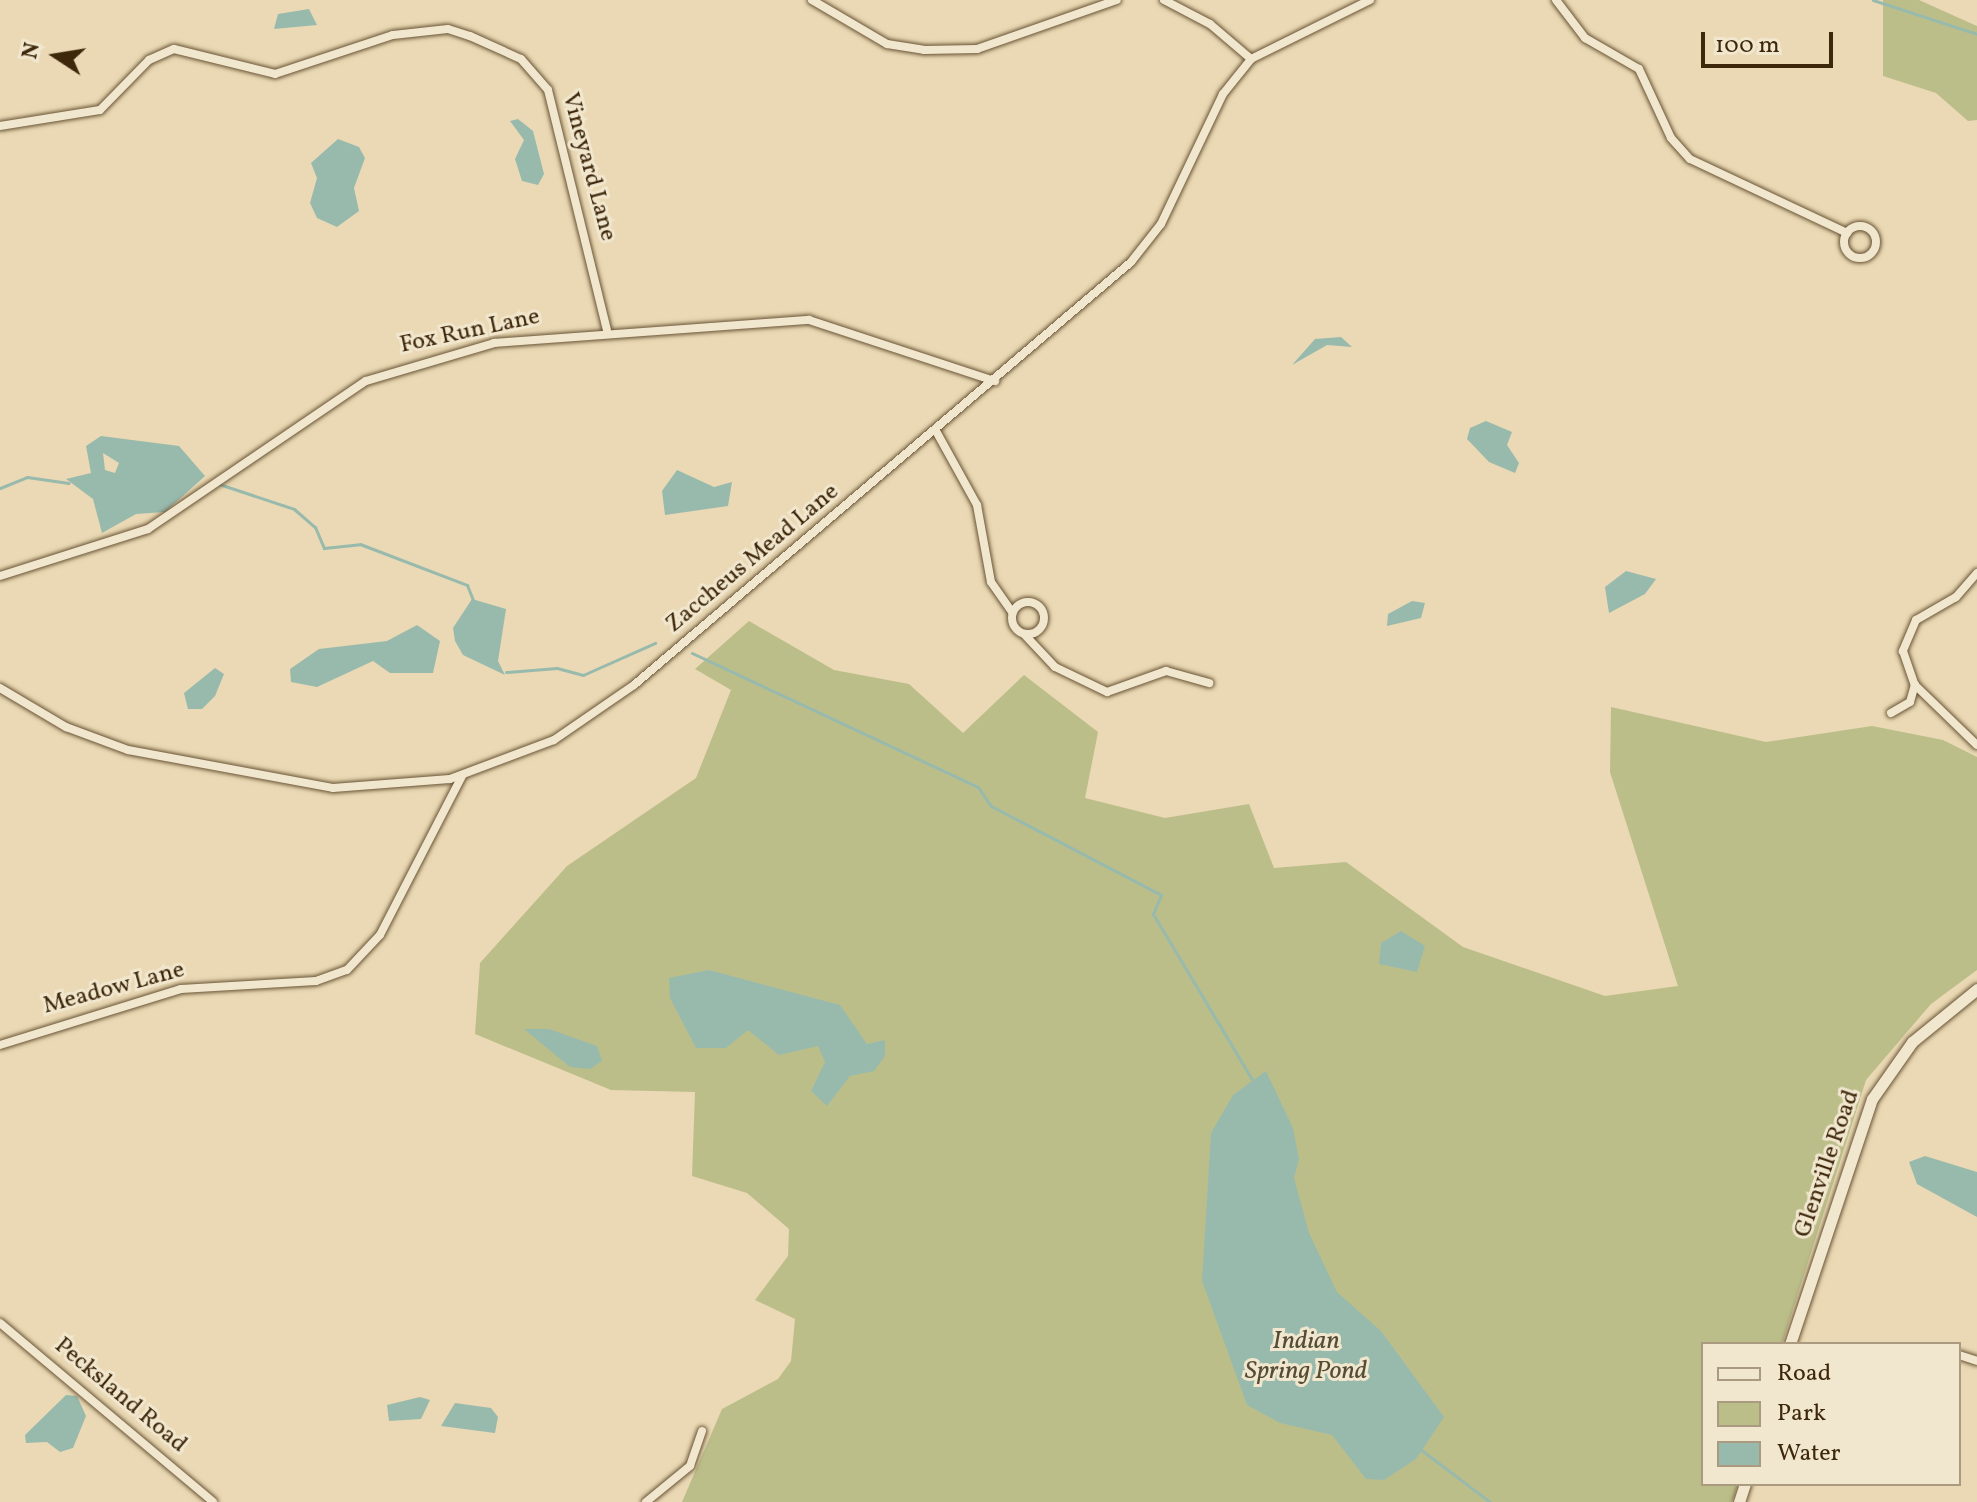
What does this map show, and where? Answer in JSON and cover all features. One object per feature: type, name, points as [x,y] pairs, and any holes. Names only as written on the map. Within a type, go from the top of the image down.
[{"type":"main road","name":"Glenville Road","points":[[1791,1342],[1872,1099],[1912,1042],[1977,989]]},
{"type":"street","points":[[812,0],[877,39],[924,50],[977,49],[1117,0]]},
{"type":"street","points":[[1164,0],[1251,59]]},
{"type":"street","name":"Zaccheus Mead Lane","points":[[0,688],[99,741],[224,773],[343,789],[462,776],[554,740],[597,714],[936,431],[1146,245],[1223,94],[1251,59],[1370,0]]},
{"type":"street","points":[[1556,0],[1585,38],[1639,69],[1671,138],[1690,159],[1847,233]]},
{"type":"street","name":"Vineyard Lane","points":[[0,126],[100,110],[149,60],[174,49],[275,74],[393,35],[448,29],[470,36],[521,59],[548,90],[607,330]]},
{"type":"street","name":"Fox Run Lane","points":[[0,576],[184,511],[292,427],[391,369],[507,341],[607,330],[809,320],[995,381]]},
{"type":"street","points":[[936,431],[977,505],[991,582],[1024,634],[1055,667],[1107,692],[1166,671],[1209,683]]},
{"type":"street","points":[[1977,573],[1910,628],[1903,651],[1915,685],[1977,745]]},
{"type":"street","points":[[1012,612],[1023,602],[1040,607],[1042,627],[1024,634]]},
{"type":"street","points":[[1891,713],[1910,702],[1915,685]]},
{"type":"street","name":"Meadow Lane","points":[[0,1045],[181,989],[316,981],[347,970],[380,935],[462,776]]},
{"type":"street","name":"Pecksland Road","points":[[0,1323],[213,1502]]},
{"type":"street","points":[[646,1502],[690,1466],[702,1431]]},
{"type":"green space","points":[[1883,0],[1919,0],[1977,26],[1977,120],[1968,121],[1936,93],[1883,76]]},
{"type":"green space","points":[[749,621],[834,670],[909,684],[963,733],[1024,675],[1098,732],[1085,798],[1165,818],[1249,804],[1274,868],[1346,862],[1463,947],[1605,996],[1678,986],[1610,772],[1611,707],[1766,742],[1872,726],[1943,740],[1977,757],[1977,970],[1931,1004],[1866,1080],[1783,1342],[1701,1342],[1701,1486],[1737,1486],[1732,1502],[682,1502],[722,1409],[778,1379],[791,1361],[795,1319],[755,1300],[788,1256],[789,1229],[747,1193],[692,1176],[695,1092],[611,1090],[475,1034],[480,963],[567,866],[696,778],[731,690],[695,669]]},
{"type":"water","points":[[309,9],[317,25],[274,29],[278,14]]},
{"type":"water","points":[[518,119],[533,131],[544,174],[538,185],[522,181],[515,159],[524,140],[510,121]]},
{"type":"water","points":[[338,139],[359,147],[365,158],[354,188],[359,211],[337,227],[317,218],[310,203],[317,178],[311,163]]},
{"type":"water","points":[[1341,337],[1352,347],[1327,345],[1292,365],[1315,339]]},
{"type":"water","points":[[1486,421],[1512,432],[1507,445],[1519,463],[1515,473],[1489,462],[1467,439],[1470,428]]},
{"type":"water","points":[[101,436],[179,446],[205,476],[165,512],[136,514],[102,533],[93,499],[66,479],[91,473],[86,446]],"holes":[[[103,453],[119,463],[115,473],[105,470]]]},
{"type":"water","points":[[677,470],[714,487],[732,482],[728,506],[665,515],[662,491]]},
{"type":"water","points":[[1626,571],[1656,579],[1645,594],[1609,613],[1605,587]]},
{"type":"water","points":[[472,599],[506,609],[498,661],[505,675],[463,655],[455,641],[453,628]]},
{"type":"water","points":[[1412,601],[1425,603],[1421,618],[1387,626],[1388,614]]},
{"type":"water","points":[[417,625],[440,641],[433,673],[390,673],[373,661],[317,687],[291,682],[290,669],[319,649],[387,641]]},
{"type":"water","points":[[215,668],[224,674],[215,696],[202,709],[188,709],[184,693]]},
{"type":"water","points":[[1401,931],[1425,946],[1417,972],[1379,964],[1381,943]]},
{"type":"water","points":[[709,970],[840,1005],[867,1044],[885,1040],[885,1056],[874,1071],[850,1076],[827,1106],[811,1091],[825,1062],[818,1046],[779,1055],[748,1030],[726,1048],[696,1048],[670,998],[669,978]]},
{"type":"water","points":[[524,1029],[549,1029],[597,1046],[602,1061],[590,1069],[570,1067]]},
{"type":"water","name":"Indian Spring Pond","points":[[1266,1071],[1293,1128],[1299,1159],[1294,1178],[1309,1233],[1337,1292],[1381,1331],[1444,1417],[1416,1459],[1384,1480],[1366,1479],[1332,1435],[1280,1423],[1247,1405],[1202,1281],[1211,1133],[1233,1095]]},
{"type":"water","points":[[1925,1156],[1977,1172],[1977,1217],[1917,1184],[1909,1162]]},
{"type":"water","points":[[66,1395],[77,1396],[86,1416],[73,1448],[60,1452],[47,1442],[26,1443],[25,1435]]},
{"type":"water","points":[[420,1397],[430,1400],[421,1419],[389,1421],[387,1405]]},
{"type":"water","points":[[455,1403],[491,1408],[498,1417],[495,1433],[441,1426]]},
{"type":"waterway","points":[[1873,0],[1977,34]]},
{"type":"waterway","points":[[0,488],[27,477],[69,483]]},
{"type":"waterway","points":[[219,484],[294,509],[315,527],[324,548],[360,544],[467,585],[474,602]]},
{"type":"waterway","points":[[506,672],[557,668],[583,675],[655,643]]},
{"type":"waterway","points":[[692,653],[978,787],[991,806],[1161,895],[1153,914],[1253,1081]]},
{"type":"waterway","points":[[1420,1449],[1490,1502]]}]
